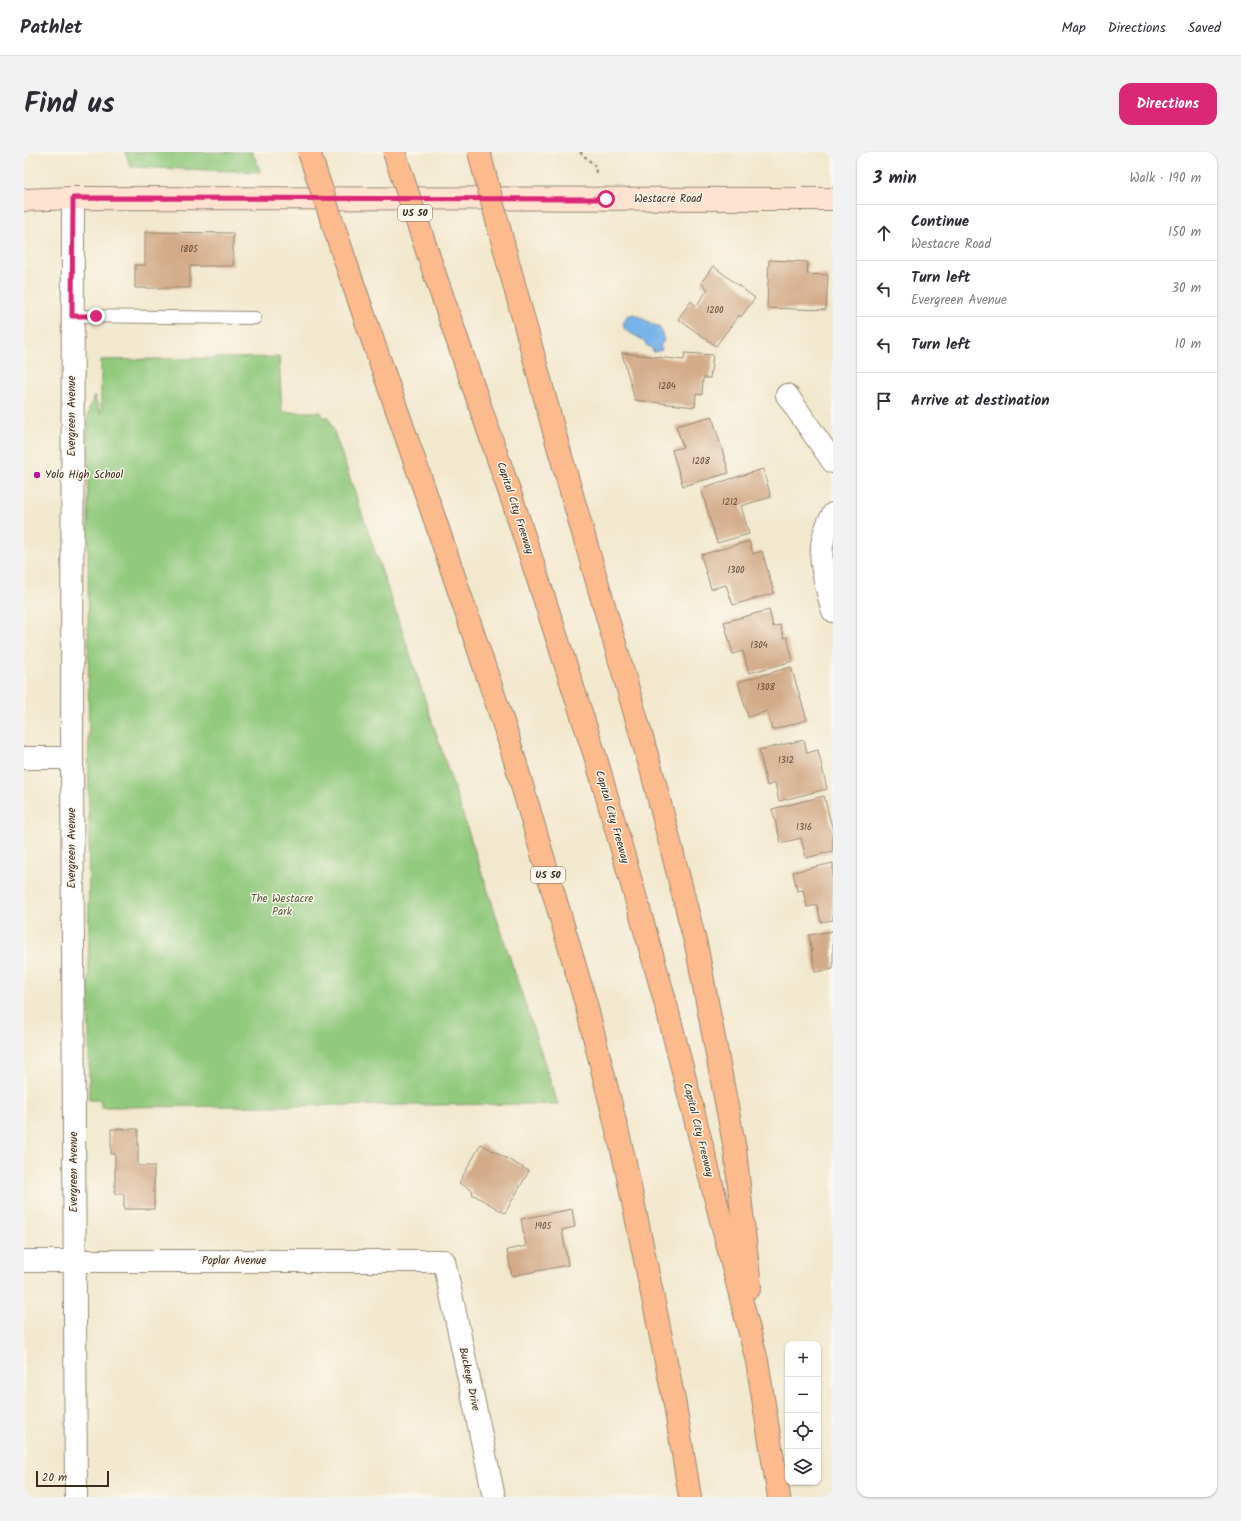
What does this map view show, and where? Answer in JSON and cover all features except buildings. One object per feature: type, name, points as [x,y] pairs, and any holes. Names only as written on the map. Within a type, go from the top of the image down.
[{"type":"highway","name":"US 50","points":[[310,152],[348,269],[436,520],[507,734],[586,1004],[624,1158],[675,1405],[690,1497]]},
{"type":"highway","name":"Capital City Freeway","points":[[394,152],[514,505],[597,762],[664,997],[758,1361],[779,1497]]},
{"type":"highway","points":[[479,152],[558,446],[653,776],[697,949],[735,1149],[758,1361]]},
{"type":"street","name":"Westacre Road","points":[[24,200],[73,198],[833,199]]},
{"type":"street","name":"Evergreen Avenue","points":[[73,198],[72,758],[76,1497]]},
{"type":"street","points":[[787,395],[833,462]]},
{"type":"street","points":[[833,514],[826,526],[822,540],[821,558],[824,580],[833,611]]},
{"type":"street","points":[[24,758],[72,758]]},
{"type":"street","name":"Poplar Avenue","points":[[24,1261],[444,1261]]},
{"type":"street","name":"Buckeye Drive","points":[[444,1261],[494,1497]]},
{"type":"lane","points":[[72,316],[255,318]]},
{"type":"green space","points":[[125,152],[252,152],[261,172],[131,167]]},
{"type":"green space","name":"The Westacre Park","points":[[279,357],[282,412],[321,412],[323,417],[329,417],[410,654],[558,1104],[101,1107],[101,1100],[89,1100],[88,413],[94,396],[101,415],[101,360]]},
{"type":"water","points":[[634,314],[660,328],[664,340],[660,346],[662,350],[653,352],[652,348],[646,345],[645,341],[625,330],[623,324],[627,316]]},
{"type":"place","name":"Yolo High School","points":[[37,475]]},
{"type":"route","points":[[96,316],[72,316],[73,198],[606,199]]}]
